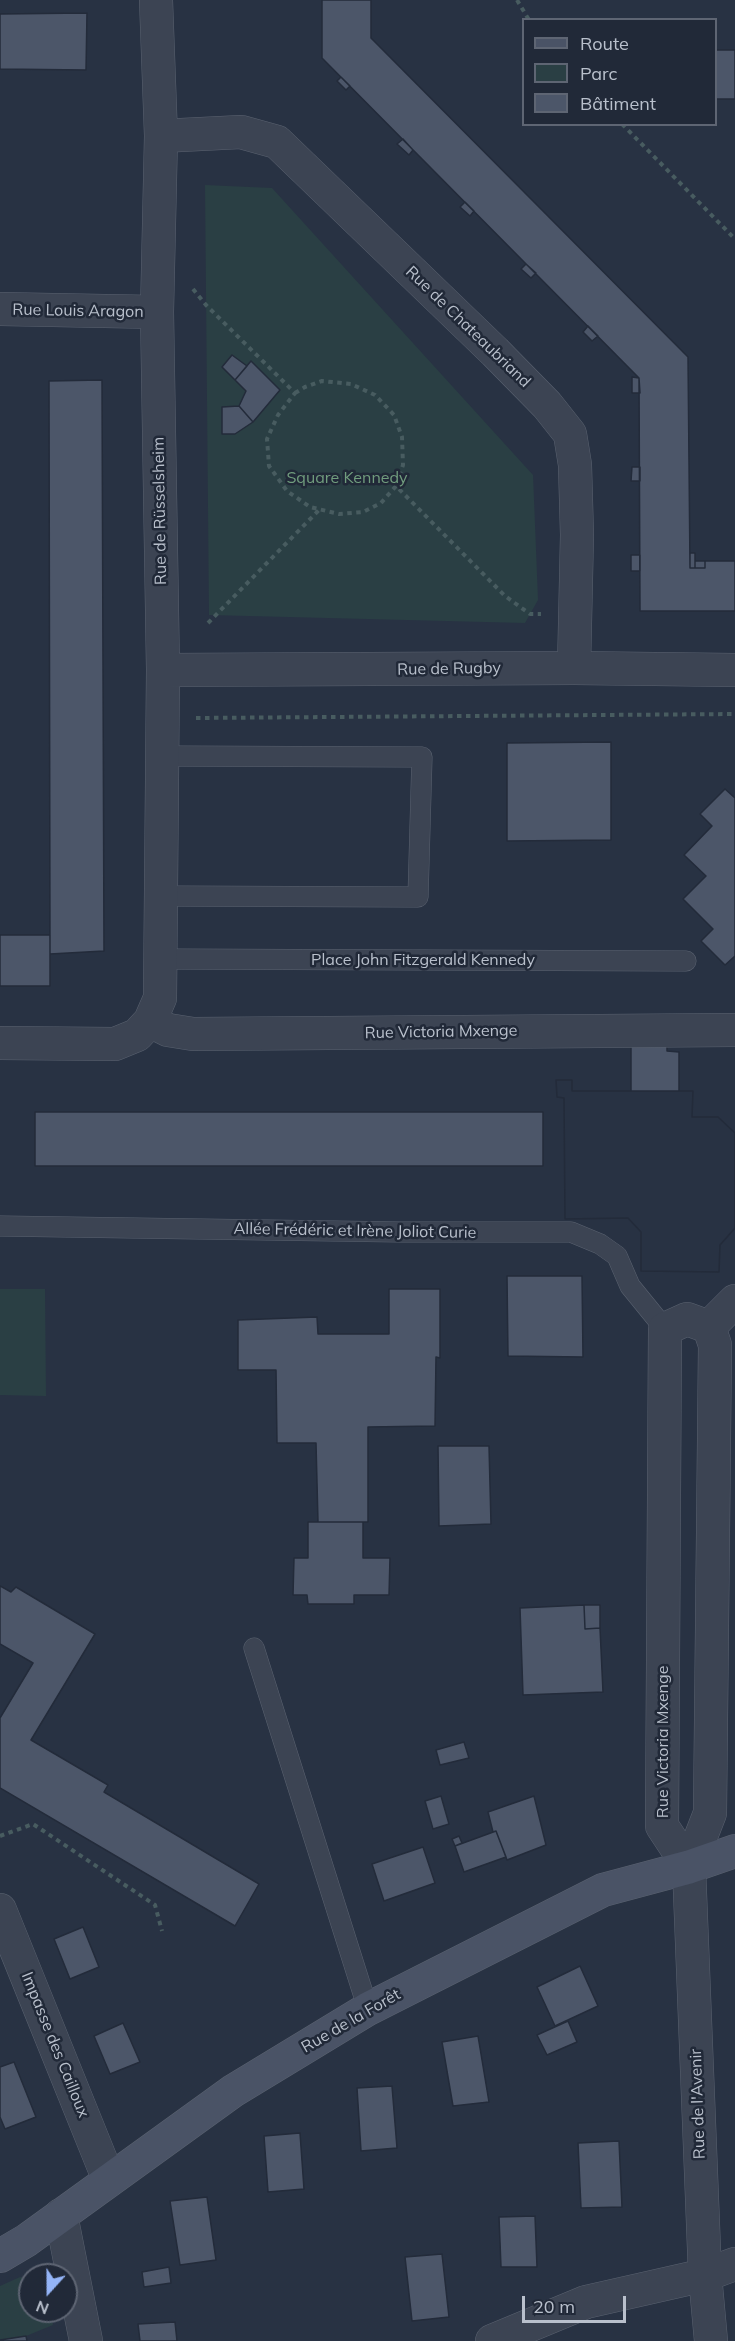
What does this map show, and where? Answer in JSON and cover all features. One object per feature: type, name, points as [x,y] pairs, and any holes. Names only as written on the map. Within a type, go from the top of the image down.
[{"type":"street","name":"Rue de Rüsselsheim","points":[[150,1021],[160,998],[164,670],[157,312],[161,136],[156,0]]},
{"type":"street","name":"Rue de Chateaubriand","points":[[161,136],[241,132],[277,142],[495,352],[547,405],[570,434],[575,465],[577,536],[574,668]]},
{"type":"street","name":"Rue Louis Aragon","points":[[0,309],[157,312]]},
{"type":"street","name":"Rue de Rugby","points":[[164,670],[574,668],[735,670]]},
{"type":"street","name":"Rue Victoria Mxenge","points":[[150,1021],[168,1030],[199,1034],[735,1030]]},
{"type":"street","points":[[0,1043],[115,1044],[137,1035],[150,1021]]},
{"type":"street","points":[[710,1327],[735,1301]]},
{"type":"street","points":[[665,1329],[687,1319],[710,1327]]},
{"type":"street","points":[[689,1867],[710,1813],[715,1344],[710,1327]]},
{"type":"street","name":"Rue Victoria Mxenge","points":[[665,1329],[662,1826],[689,1867]]},
{"type":"street","name":"Rue de la Forêt","points":[[0,2256],[233,2091],[368,2009],[603,1890],[689,1867],[735,1851]]},
{"type":"street","name":"Rue de l'Avenir","points":[[689,1867],[720,2269],[711,2341]]},
{"type":"street","name":"Impasse des Cailloux","points":[[0,1910],[109,2180]]},
{"type":"street","points":[[61,2215],[86,2341]]},
{"type":"street","points":[[492,2341],[494,2338],[586,2302],[720,2269]]},
{"type":"lane","points":[[161,896],[418,897],[422,757],[163,756]]},
{"type":"lane","name":"Place John Fitzgerald Kennedy","points":[[161,959],[686,961]]},
{"type":"lane","name":"Allée Frédéric et Irène Joliot Curie","points":[[0,1226],[571,1232],[600,1244],[617,1256],[630,1286],[665,1329]]},
{"type":"lane","points":[[254,1648],[368,2009]]},
{"type":"path","points":[[517,0],[528,18]]},
{"type":"path","points":[[624,126],[735,239]]},
{"type":"path","points":[[192,288],[206,305],[295,393]]},
{"type":"path","points":[[322,381],[351,384],[375,395],[394,416],[402,437],[404,465],[396,486],[381,503],[363,512],[339,514],[310,507],[287,491],[269,466],[267,439],[278,415],[295,393],[304,387],[322,381]]},
{"type":"path","points":[[396,486],[505,596],[530,614],[575,612]]},
{"type":"path","points":[[208,623],[320,510]]},
{"type":"path","points":[[163,718],[735,714]]},
{"type":"path","points":[[0,1836],[33,1824],[155,1905],[162,1931]]},
{"type":"green space","name":"Square Kennedy","points":[[205,185],[272,188],[533,475],[538,600],[525,623],[209,615]]},
{"type":"green space","points":[[0,1289],[45,1289],[46,1396],[0,1395]]},
{"type":"green space","points":[[18,2278],[18,2323],[53,2323],[53,2325],[26,2336],[0,2340],[0,2286]]},
{"type":"building","points":[[322,0],[371,0],[371,38],[688,357],[690,568],[705,568],[705,561],[735,561],[735,611],[640,611],[639,378],[322,58]]},
{"type":"building","points":[[87,13],[86,70],[0,69],[0,14]]},
{"type":"building","points":[[717,50],[735,50],[735,99],[717,99]]},
{"type":"building","points":[[341,77],[350,86],[346,90],[337,81]]},
{"type":"building","points":[[403,139],[413,150],[409,155],[397,144]]},
{"type":"building","points":[[465,202],[474,211],[470,216],[460,207]]},
{"type":"building","points":[[526,264],[536,273],[531,278],[521,269]]},
{"type":"building","points":[[588,326],[598,336],[592,341],[583,332]]},
{"type":"building","points":[[232,355],[247,366],[235,380],[222,367]]},
{"type":"building","points":[[251,361],[280,390],[253,422],[239,406],[246,391],[235,380]]},
{"type":"building","points":[[632,377],[639,378],[640,393],[632,393]]},
{"type":"building","points":[[102,380],[104,951],[50,954],[49,381]]},
{"type":"building","points":[[239,406],[253,422],[235,434],[222,434],[222,407]]},
{"type":"building","points":[[632,467],[640,467],[640,481],[631,481]]},
{"type":"building","points":[[690,553],[695,553],[695,568],[690,568]]},
{"type":"building","points":[[631,555],[640,555],[640,571],[631,571]]},
{"type":"building","points":[[695,561],[705,561],[705,568],[695,568]]},
{"type":"building","points":[[611,742],[611,840],[507,841],[507,743]]},
{"type":"building","points":[[725,789],[735,798],[735,956],[725,965],[701,941],[713,929],[683,899],[706,876],[684,855],[712,826],[700,814]]},
{"type":"building","points":[[0,935],[50,935],[50,986],[0,986]]},
{"type":"building","points":[[631,1040],[667,1040],[667,1051],[679,1052],[679,1091],[693,1091],[692,1117],[718,1117],[735,1133],[735,1228],[720,1245],[719,1272],[641,1271],[641,1232],[628,1218],[565,1219],[564,1098],[557,1097],[556,1080],[572,1080],[572,1091],[631,1091]]},
{"type":"building","points":[[556,1080],[572,1080],[572,1091],[693,1091],[692,1117],[718,1117],[735,1133],[735,1228],[720,1245],[719,1272],[641,1271],[641,1232],[628,1218],[565,1219],[564,1098],[557,1097]]},
{"type":"building","points":[[35,1112],[543,1112],[543,1166],[35,1166]]},
{"type":"building","points":[[507,1276],[582,1276],[583,1357],[508,1356]]},
{"type":"building","points":[[389,1289],[440,1289],[440,1358],[436,1357],[435,1426],[368,1427],[368,1522],[318,1522],[316,1443],[277,1443],[276,1370],[238,1370],[238,1320],[317,1317],[318,1334],[389,1334]]},
{"type":"building","points":[[438,1446],[489,1446],[491,1524],[439,1526]]},
{"type":"building","points":[[308,1522],[363,1522],[363,1558],[390,1558],[389,1595],[354,1595],[354,1604],[308,1604],[307,1595],[293,1595],[294,1558],[308,1558]]},
{"type":"building","points":[[0,1586],[11,1592],[16,1587],[95,1634],[31,1740],[108,1785],[104,1792],[259,1884],[235,1926],[0,1788],[0,1718],[33,1663],[0,1644]]},
{"type":"building","points":[[584,1605],[600,1605],[600,1628],[585,1629]]},
{"type":"building","points":[[584,1605],[585,1629],[600,1628],[603,1692],[523,1695],[520,1608]]},
{"type":"building","points":[[464,1742],[469,1758],[440,1765],[436,1750]]},
{"type":"building","points":[[441,1796],[449,1824],[433,1829],[425,1801]]},
{"type":"building","points":[[534,1796],[546,1845],[507,1860],[496,1831],[493,1832],[488,1812]]},
{"type":"building","points":[[496,1831],[506,1857],[464,1872],[455,1846]]},
{"type":"building","points":[[459,1836],[462,1843],[455,1846],[452,1839]]},
{"type":"building","points":[[423,1847],[435,1883],[384,1901],[372,1864]]},
{"type":"building","points":[[83,1927],[99,1967],[70,1979],[54,1939]]},
{"type":"building","points":[[580,1966],[598,2006],[555,2026],[537,1987]]},
{"type":"building","points":[[568,2021],[577,2042],[547,2055],[537,2035]]},
{"type":"building","points":[[123,2023],[140,2062],[110,2074],[94,2036]]},
{"type":"building","points":[[478,2036],[489,2102],[453,2106],[442,2042]]},
{"type":"building","points":[[14,2062],[36,2117],[5,2129],[0,2117],[0,2067]]},
{"type":"building","points":[[392,2086],[397,2148],[361,2151],[357,2088]]},
{"type":"building","points":[[300,2133],[304,2189],[268,2192],[264,2136]]},
{"type":"building","points":[[619,2141],[622,2207],[581,2208],[578,2143]]},
{"type":"building","points":[[207,2197],[216,2260],[180,2265],[170,2201]]},
{"type":"building","points":[[535,2216],[537,2267],[501,2267],[499,2217]]},
{"type":"building","points":[[442,2254],[449,2317],[412,2321],[405,2257]]},
{"type":"building","points":[[169,2267],[171,2283],[144,2287],[142,2272]]},
{"type":"building","points":[[175,2322],[177,2341],[140,2341],[138,2324]]},
{"type":"building","points":[[26,2336],[27,2341],[0,2341],[0,2340]]}]
